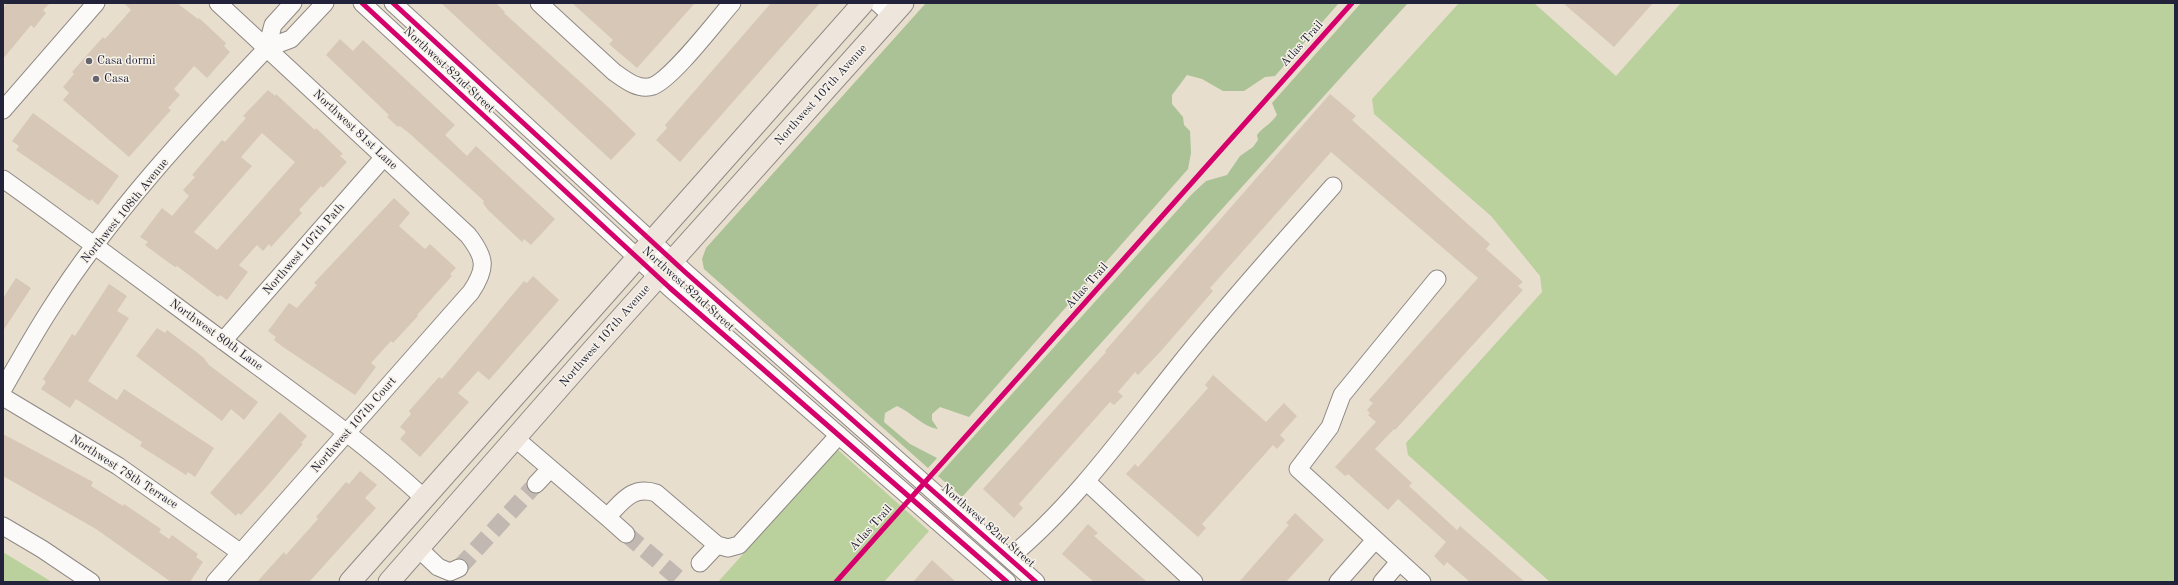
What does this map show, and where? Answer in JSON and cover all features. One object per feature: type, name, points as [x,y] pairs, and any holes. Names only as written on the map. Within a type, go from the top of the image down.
[{"type":"main road","points":[[350,582],[863,3]]},
{"type":"main road","name":"Northwest 107th Avenue","points":[[390,582],[658,276],[673,261],[891,7]]},
{"type":"street","points":[[3,110],[35,71],[96,3]]},
{"type":"street","name":"Northwest 81st Lane","points":[[218,3],[468,235],[480,250],[483,264]]},
{"type":"street","name":"Northwest 108th Avenue","points":[[267,48],[273,25],[293,3]]},
{"type":"street","name":"Northwest 108th Avenue","points":[[3,389],[49,310],[96,245],[159,166],[267,48],[291,39],[325,3]]},
{"type":"street","name":"Northwest 82nd Street","points":[[362,3],[658,276],[1007,582]]},
{"type":"street","name":"Northwest 82nd Street","points":[[393,3],[673,261],[1036,582]]},
{"type":"street","points":[[539,3],[614,72],[627,82],[639,86],[653,86],[680,64],[732,3]]},
{"type":"street","name":"Northwest 107th Path","points":[[223,341],[384,157]]},
{"type":"street","name":"Northwest 80th Lane","points":[[3,179],[96,245],[223,341],[348,432],[424,498]]},
{"type":"street","points":[[1009,558],[1030,542],[1086,481],[1224,308],[1333,186]]},
{"type":"street","name":"Northwest 107th Court","points":[[215,582],[472,292],[481,276],[483,264]]},
{"type":"street","points":[[1422,582],[1298,468],[1330,428],[1342,395],[1437,279]]},
{"type":"street","name":"Northwest 78th Terrace","points":[[3,397],[118,466],[241,553]]},
{"type":"street","points":[[607,517],[632,492],[646,490],[656,493],[717,545],[728,548],[739,545],[839,435]]},
{"type":"street","points":[[516,439],[626,534]]},
{"type":"street","points":[[536,484],[550,469]]},
{"type":"street","points":[[1086,481],[1194,582]]},
{"type":"street","points":[[3,526],[42,549],[91,582]]},
{"type":"street","points":[[1338,582],[1375,540]]},
{"type":"street","points":[[700,563],[717,545]]},
{"type":"street","points":[[419,549],[438,567],[450,572],[459,568]]},
{"type":"street","points":[[1382,582],[1399,562]]},
{"type":"green space","points":[[926,3],[1339,3],[1275,76],[1265,77],[1244,91],[1223,91],[1202,79],[1187,75],[1172,95],[1172,104],[1183,117],[1184,125],[1190,131],[1191,153],[1188,169],[969,417],[940,407],[932,414],[932,420],[938,429],[927,425],[897,406],[885,413],[884,422],[910,444],[937,458],[928,468],[704,269],[702,259],[706,248]]},
{"type":"green space","points":[[1361,3],[1408,3],[962,497],[938,476],[1192,194],[1206,181],[1227,175],[1240,156],[1253,147],[1258,140],[1257,135],[1277,115],[1272,103]]},
{"type":"green space","points":[[1459,3],[1534,3],[1616,76],[1681,3],[2175,3],[2175,582],[1550,582],[1408,455],[1406,443],[1542,292],[1540,276],[1491,216],[1374,114],[1372,99]]},
{"type":"green space","points":[[837,449],[929,531],[884,582],[718,582]]},
{"type":"green space","points":[[3,552],[52,582],[3,582]]},
{"type":"building","points":[[7,3],[50,3],[43,10],[46,13],[34,28],[31,25],[3,59],[3,8]]},
{"type":"building","points":[[124,3],[177,3],[198,19],[199,18],[226,43],[224,46],[230,52],[207,78],[194,66],[174,89],[180,95],[168,108],[171,110],[129,157],[63,100],[69,93],[63,87],[74,74],[72,72],[103,37],[105,39],[131,10]]},
{"type":"building","points":[[441,3],[496,3],[505,12],[504,13],[636,134],[611,160]]},
{"type":"building","points":[[572,3],[695,3],[637,68],[609,44],[613,40]]},
{"type":"building","points":[[771,3],[820,3],[680,162],[656,140],[667,128],[665,125]]},
{"type":"building","points":[[1563,3],[1653,3],[1614,47]]},
{"type":"building","points":[[340,39],[353,51],[363,40],[455,125],[445,135],[467,156],[476,146],[555,219],[531,245],[524,239],[522,242],[488,210],[483,203],[484,201],[410,134],[400,126],[398,127],[387,117],[389,115],[326,55]]},
{"type":"building","points":[[268,90],[275,96],[276,94],[315,130],[316,128],[343,154],[340,156],[347,162],[323,188],[321,186],[299,210],[302,213],[271,247],[269,244],[263,251],[257,245],[239,265],[248,272],[227,300],[220,295],[218,297],[177,266],[175,267],[161,257],[145,245],[148,242],[140,237],[162,208],[172,216],[189,196],[183,190],[195,177],[192,175],[222,140],[225,142],[246,118],[243,116]],"holes":[[[262,133],[295,162],[217,250],[194,232],[252,166],[241,157]]]},
{"type":"building","points":[[1330,94],[1356,116],[1352,120],[1490,244],[1486,249],[1523,282],[1518,286],[1523,290],[1395,430],[1394,429],[1375,449],[1412,483],[1409,486],[1457,530],[1460,526],[1525,582],[1470,582],[1447,562],[1444,566],[1434,556],[1446,542],[1398,499],[1388,510],[1348,474],[1345,476],[1335,467],[1376,422],[1368,415],[1370,413],[1367,410],[1373,403],[1369,400],[1478,278],[1331,152],[1210,288],[1213,291],[1161,351],[1138,375],[1135,372],[1118,392],[1123,396],[1114,405],[1110,402],[1019,504],[1023,508],[1014,518],[983,489],[1106,352],[1105,351]]},
{"type":"building","points":[[33,113],[119,176],[98,205],[16,150],[19,146],[12,141]]},
{"type":"building","points":[[394,198],[410,213],[399,226],[425,249],[430,244],[456,268],[450,274],[452,276],[417,315],[418,316],[393,343],[391,341],[371,363],[376,367],[355,395],[283,347],[274,340],[276,337],[268,331],[289,303],[297,308],[317,285],[314,283]]},
{"type":"building","points":[[533,276],[559,300],[489,380],[478,371],[458,393],[469,402],[420,457],[400,439],[406,432],[400,427],[411,414],[409,411],[439,377],[442,379],[524,281],[527,283]]},
{"type":"building","points":[[16,278],[31,288],[3,331],[3,298]]},
{"type":"building","points":[[109,284],[127,296],[117,311],[129,318],[88,381],[117,400],[124,389],[214,448],[195,477],[188,472],[186,475],[140,446],[142,442],[76,399],[70,408],[41,389],[46,382],[43,379],[72,334],[75,336]]},
{"type":"building","points":[[157,328],[165,333],[167,330],[204,358],[209,365],[258,402],[244,420],[231,409],[222,421],[136,356]]},
{"type":"building","points":[[1213,375],[1266,422],[1284,403],[1297,416],[1280,435],[1285,440],[1277,449],[1273,445],[1202,524],[1206,528],[1198,537],[1126,474],[1135,464],[1138,467],[1208,388],[1205,385]]},
{"type":"building","points":[[280,412],[307,436],[301,443],[303,444],[269,484],[241,515],[238,513],[236,516],[210,493]]},
{"type":"building","points":[[3,434],[93,482],[91,486],[123,506],[124,504],[161,529],[159,532],[169,539],[172,535],[198,554],[196,557],[203,562],[190,582],[171,582],[96,529],[3,476]]},
{"type":"building","points":[[360,471],[377,485],[365,498],[376,508],[309,582],[257,582],[284,552],[286,555],[318,519],[316,517],[346,482],[349,484]]},
{"type":"building","points":[[1295,513],[1324,540],[1286,582],[1239,582],[1289,525],[1286,523]]},
{"type":"building","points":[[1088,524],[1098,533],[1094,536],[1147,582],[1094,582],[1062,554]]},
{"type":"building","points":[[932,560],[956,582],[913,582]]},
{"type":"tunnel","points":[[459,568],[536,484]]},
{"type":"tunnel","points":[[626,534],[683,582]]},
{"type":"cycle path","points":[[362,3],[670,288],[1007,582]]},
{"type":"cycle path","points":[[393,3],[685,272],[1036,582]]},
{"type":"cycle path","name":"Atlas Trail","points":[[836,582],[1352,3]]},
{"type":"place","name":"Casa dormi","points":[[89,61]]},
{"type":"place","name":"Casa","points":[[96,79]]}]
